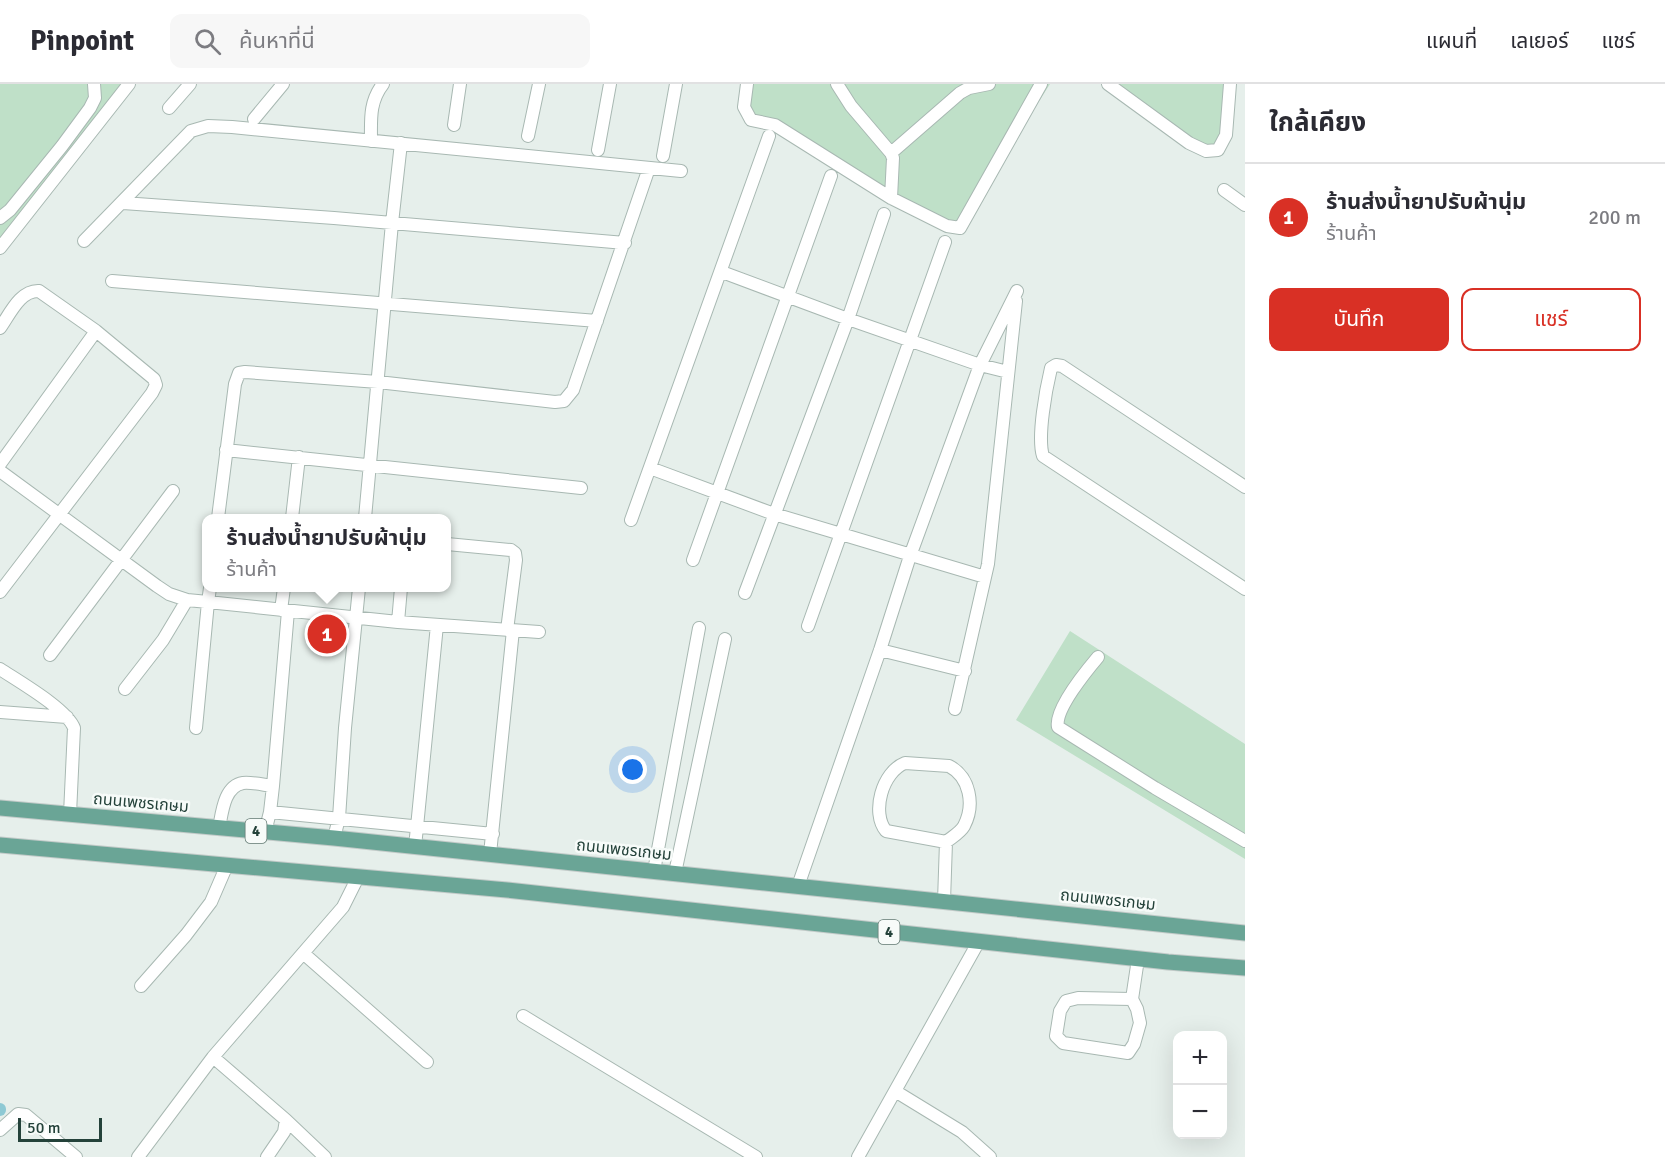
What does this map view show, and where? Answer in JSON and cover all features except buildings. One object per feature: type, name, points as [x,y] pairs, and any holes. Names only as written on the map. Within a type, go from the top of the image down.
[{"type":"main road","name":"ถนนเพชรเกษม","points":[[0,808],[334,838],[1245,933]]},
{"type":"main road","name":"4","points":[[0,845],[507,890],[1138,959],[1245,968]]},
{"type":"street","points":[[0,218],[25,192],[90,108],[95,98],[94,84]]},
{"type":"street","points":[[0,248],[129,84]]},
{"type":"street","points":[[169,108],[190,84]]},
{"type":"street","points":[[254,118],[283,84]]},
{"type":"street","points":[[371,141],[370,112],[383,84]]},
{"type":"street","points":[[454,125],[460,84]]},
{"type":"street","points":[[528,136],[539,84]]},
{"type":"street","points":[[598,150],[610,84]]},
{"type":"street","points":[[663,156],[676,84]]},
{"type":"street","points":[[747,84],[744,107],[751,120],[775,125],[891,198],[947,226],[960,228],[1041,84]]},
{"type":"street","points":[[837,84],[851,106],[891,153],[893,158],[891,198]]},
{"type":"street","points":[[891,153],[960,93],[969,88],[989,84]]},
{"type":"street","points":[[1108,84],[1189,143],[1206,151],[1218,150],[1226,135],[1230,84]]},
{"type":"street","points":[[84,241],[175,145],[191,131],[208,126],[681,171]]},
{"type":"street","points":[[632,520],[769,136]]},
{"type":"street","points":[[365,514],[401,143]]},
{"type":"street","points":[[219,514],[235,384],[239,373],[378,382],[555,402],[564,401],[573,390],[650,168]]},
{"type":"street","points":[[693,560],[831,176]]},
{"type":"street","points":[[1224,190],[1245,205]]},
{"type":"street","points":[[123,202],[625,243]]},
{"type":"street","points":[[745,593],[848,319],[884,214]]},
{"type":"street","points":[[808,626],[945,242]]},
{"type":"street","points":[[722,272],[848,319],[980,365],[1008,372]]},
{"type":"street","points":[[112,281],[597,321]]},
{"type":"street","points":[[0,328],[22,297],[33,291],[47,295],[96,331],[154,379],[156,386],[0,592]]},
{"type":"street","points":[[798,886],[880,650],[910,556],[980,365],[1017,291],[985,577],[955,709]]},
{"type":"street","points":[[0,464],[96,331]]},
{"type":"street","points":[[1245,487],[1062,366],[1056,365],[1051,368],[1041,438],[1043,456],[1245,589]]},
{"type":"street","points":[[226,450],[581,488]]},
{"type":"street","points":[[293,514],[299,457]]},
{"type":"street","points":[[650,468],[774,514],[985,577]]},
{"type":"street","points":[[0,471],[169,594],[187,600],[398,622],[539,632]]},
{"type":"street","points":[[50,654],[173,491]]},
{"type":"street","points":[[451,544],[511,550],[515,553],[516,560],[493,834],[489,854]]},
{"type":"street","points":[[196,728],[209,592]]},
{"type":"street","points":[[265,832],[273,786],[284,592]]},
{"type":"street","points":[[334,838],[339,818],[345,728],[359,592]]},
{"type":"street","points":[[398,622],[402,592]]},
{"type":"street","points":[[125,689],[163,640],[187,600]]},
{"type":"street","points":[[415,847],[437,625]]},
{"type":"street","points":[[654,871],[699,628]]},
{"type":"street","points":[[675,873],[725,639]]},
{"type":"street","points":[[880,650],[965,671]]},
{"type":"street","points":[[1098,657],[1071,693],[1057,721],[1058,727],[1245,841]]},
{"type":"street","points":[[0,669],[67,717],[74,728],[70,814]]},
{"type":"street","points":[[0,712],[67,717]]},
{"type":"street","points":[[904,763],[949,766],[961,776],[968,788],[970,799],[968,814],[956,835],[946,842],[886,831],[881,824],[878,815],[883,789],[897,767],[904,763]]},
{"type":"street","points":[[219,828],[225,803],[235,786],[244,783],[273,786]]},
{"type":"street","points":[[270,812],[493,834]]},
{"type":"street","points":[[944,902],[946,842]]},
{"type":"street","points":[[141,986],[186,935],[211,902],[227,865]]},
{"type":"street","points":[[138,1157],[213,1057],[343,907],[358,877]]},
{"type":"street","points":[[858,1157],[979,941]]},
{"type":"street","points":[[303,953],[427,1062]]},
{"type":"street","points":[[1132,999],[1078,998],[1066,1001],[1060,1011],[1056,1036],[1063,1043],[1128,1053],[1134,1044],[1140,1023],[1132,999],[1138,959]]},
{"type":"street","points":[[523,1016],[756,1157]]},
{"type":"street","points":[[213,1057],[325,1157]]},
{"type":"street","points":[[895,1091],[962,1132],[990,1157]]},
{"type":"street","points":[[0,1130],[18,1114],[26,1115],[76,1157]]},
{"type":"street","points":[[267,1157],[284,1132],[285,1120]]},
{"type":"green space","points":[[0,84],[126,84],[0,244]]},
{"type":"green space","points":[[744,84],[1050,84],[963,220],[950,227],[775,125],[739,112]]},
{"type":"green space","points":[[1108,84],[1231,84],[1227,139],[1212,151]]},
{"type":"green space","points":[[1070,631],[1245,744],[1245,859],[1016,720]]},
{"type":"place","name":"ร้านส่งน้ำยาปรับผ้านุ่ม","points":[[327,634]]}]
